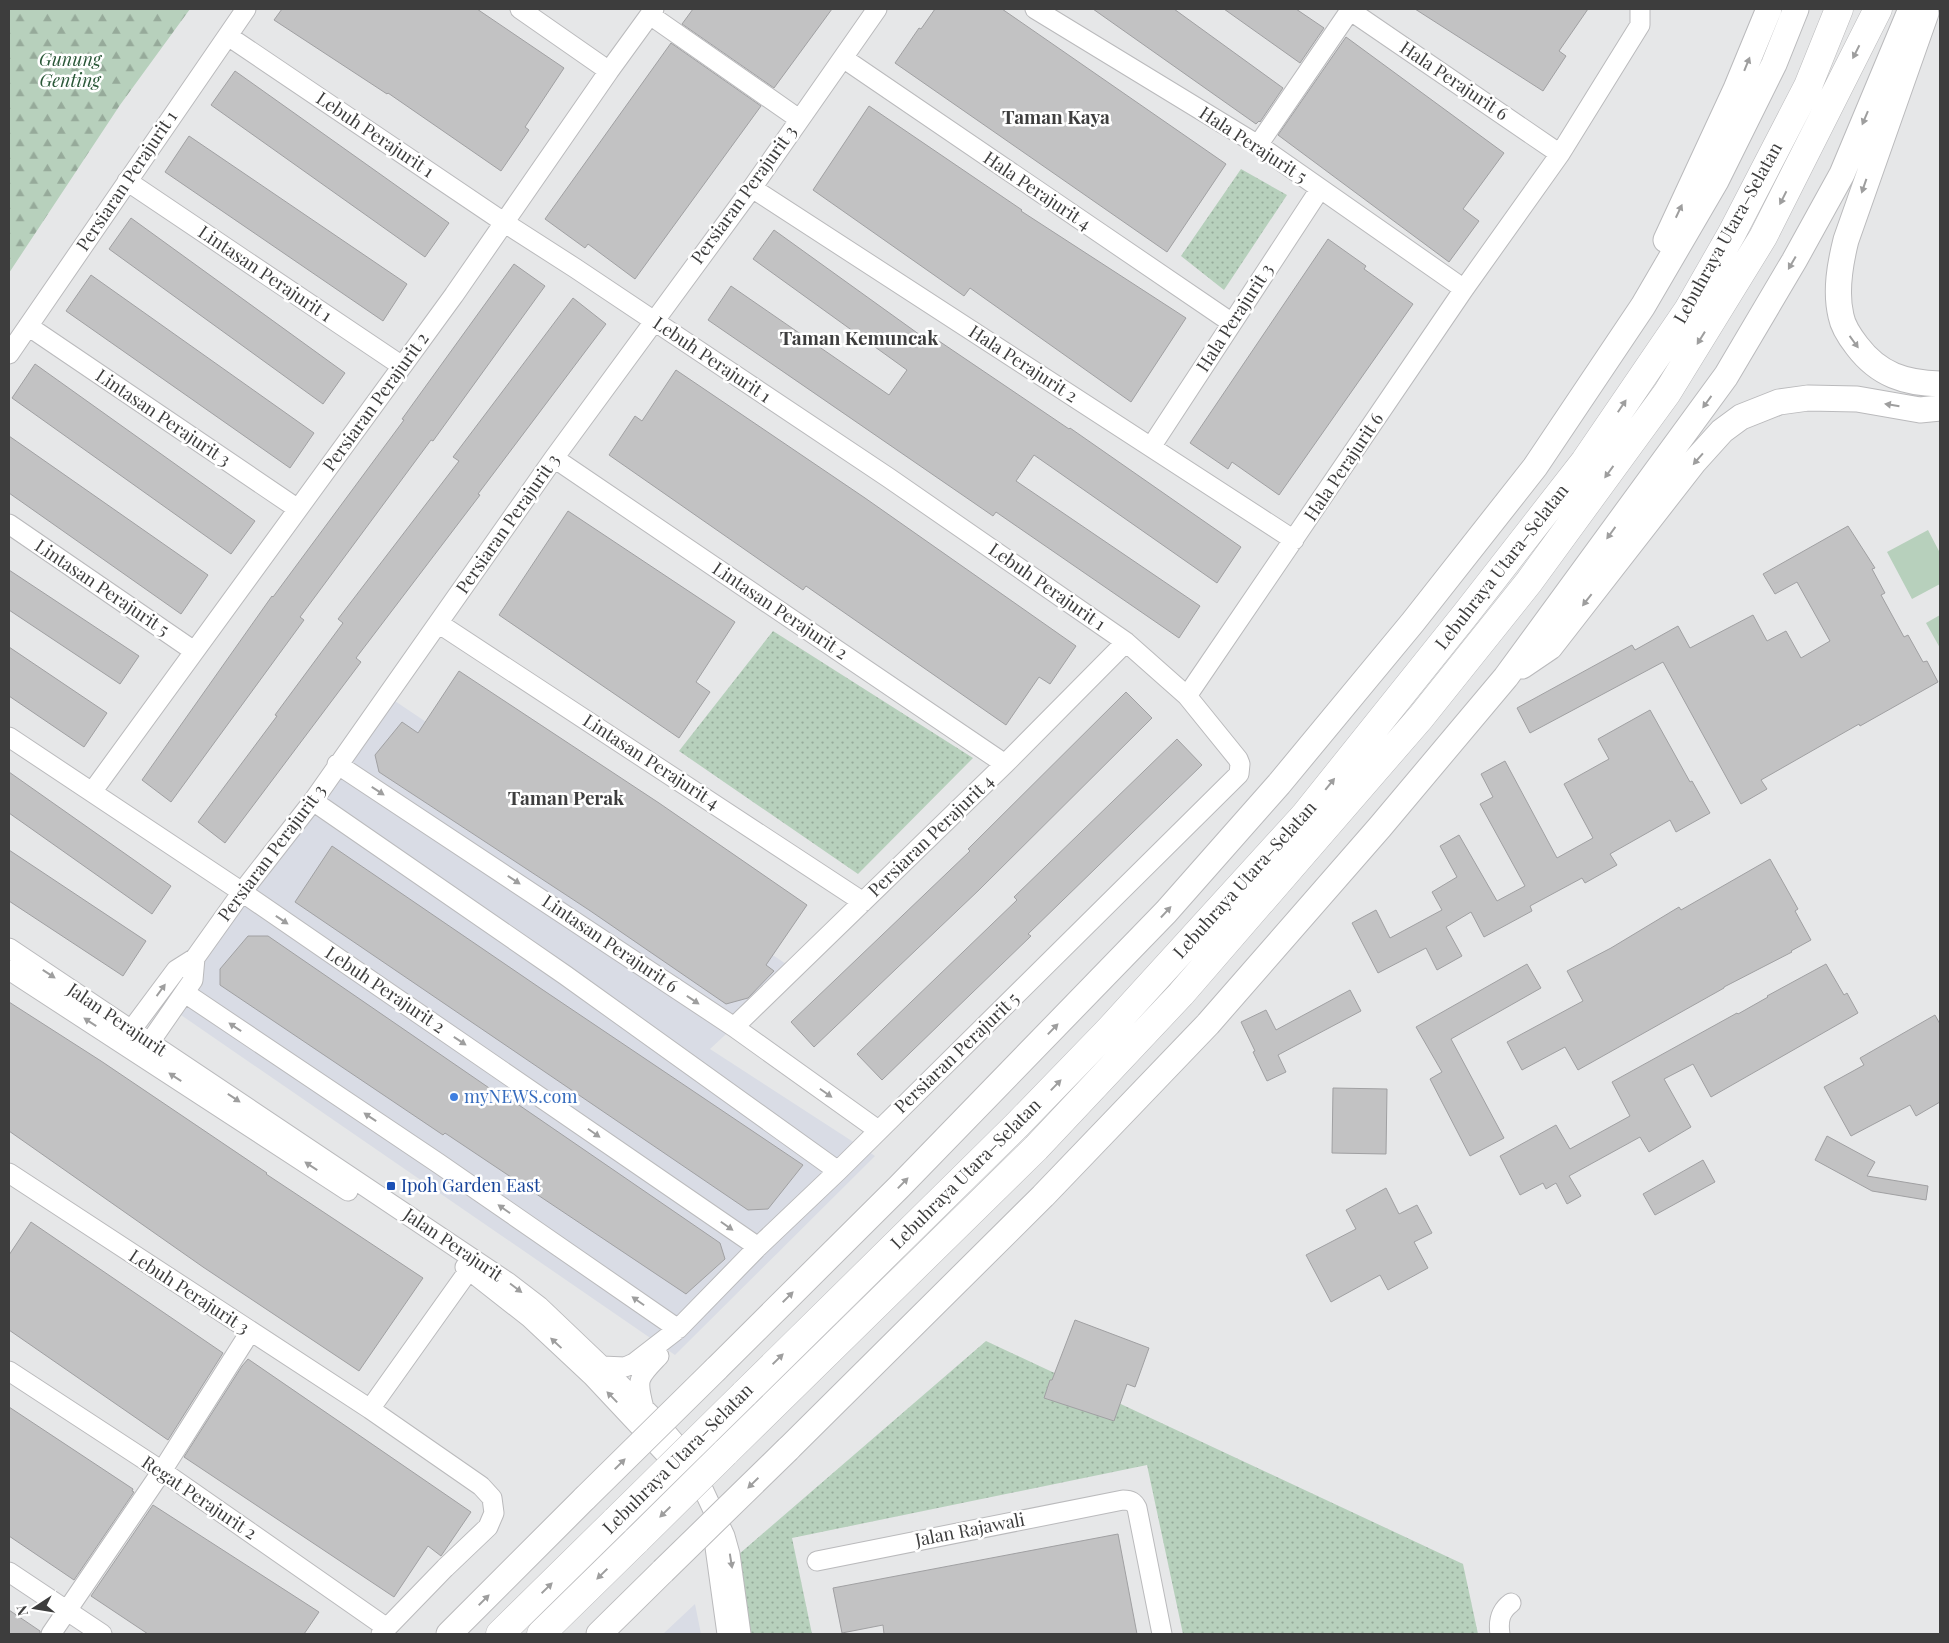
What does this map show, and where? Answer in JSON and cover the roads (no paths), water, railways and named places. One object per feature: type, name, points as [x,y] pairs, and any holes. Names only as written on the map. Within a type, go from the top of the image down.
[{"type":"highway","name":"Lebuhraya Utara–Selatan","points":[[500,1634],[1017,1125],[1117,1022],[1304,816],[1459,623],[1584,462],[1688,310],[1732,233],[1808,86],[1839,9]]},
{"type":"highway","name":"Lebuhraya Utara–Selatan","points":[[541,1634],[1036,1148],[1226,943],[1439,695],[1529,582],[1667,393],[1763,237],[1878,9]]},
{"type":"main road","points":[[1643,306],[1668,234],[1736,90],[1769,9]]},
{"type":"main road","points":[[449,1634],[899,1187],[1166,912],[1279,784],[1413,622],[1535,467],[1643,306],[1716,181],[1774,64],[1796,9]]},
{"type":"main road","points":[[599,1634],[1043,1196],[1208,1024],[1380,827],[1506,677],[1726,376],[1794,261],[1842,174],[1911,9]]},
{"type":"main road","points":[[1928,9],[1846,240],[1840,260],[1838,293],[1841,317],[1849,336],[1861,352],[1882,370],[1900,378],[1920,383],[1940,384]]},
{"type":"main road","points":[[1506,677],[1550,647],[1694,462],[1722,431],[1741,418],[1779,402],[1808,398],[1857,400],[1920,410],[1940,408]]},
{"type":"street","name":"Persiaran Perajurit 1","points":[[9,354],[246,9]]},
{"type":"street","points":[[520,9],[609,71]]},
{"type":"street","name":"Persiaran Perajurit 3","points":[[150,1042],[193,980],[195,958],[242,892],[313,801],[337,764],[554,458],[752,188],[877,9]]},
{"type":"street","name":"Hala Perajurit 5","points":[[1036,9],[1258,145],[1464,289]]},
{"type":"street","points":[[1258,145],[1350,9]]},
{"type":"street","name":"Hala Perajurit 6","points":[[1350,9],[1560,154]]},
{"type":"street","points":[[652,12],[799,119]]},
{"type":"street","name":"Persiaran Perajurit 2","points":[[92,792],[402,366],[652,12]]},
{"type":"street","name":"Hala Perajurit 6","points":[[1187,696],[1464,289],[1560,154],[1640,17]]},
{"type":"street","name":"Lebuh Perajurit 1","points":[[228,36],[504,223],[575,268],[890,478],[1126,642],[1187,696]]},
{"type":"street","name":"Hala Perajurit 4","points":[[842,58],[1232,323]]},
{"type":"street","name":"Lintasan Perajurit 1","points":[[127,181],[402,366]]},
{"type":"street","name":"Hala Perajurit 2","points":[[752,188],[1294,540]]},
{"type":"street","name":"Hala Perajurit 3","points":[[1151,447],[1320,189]]},
{"type":"street","name":"Lintasan Perajurit 3","points":[[28,326],[298,510]]},
{"type":"street","name":"Lintasan Perajurit 2","points":[[554,458],[1005,764]]},
{"type":"street","name":"Lintasan Perajurit 5","points":[[9,524],[194,651]]},
{"type":"street","name":"Lintasan Perajurit 4","points":[[438,623],[863,902]]},
{"type":"street","name":"Persiaran Perajurit 4","points":[[734,1028],[1005,764],[1126,642]]},
{"type":"street","name":"Persiaran Perajurit 5","points":[[602,1366],[625,1367],[634,1363],[678,1329],[758,1247],[838,1171],[1236,778],[1241,769],[1238,760],[1187,696]]},
{"type":"street","name":"Lebuh Perajurit 2","points":[[9,737],[242,892],[758,1247]]},
{"type":"street","name":"Lintasan Perajurit 6","points":[[337,764],[734,1028],[878,1130]]},
{"type":"street","points":[[313,801],[565,976],[838,1171]]},
{"type":"street","name":"Jalan Perajurit","points":[[9,948],[509,1283],[539,1306],[644,1408],[690,1459],[721,1527],[730,1554],[741,1634]]},
{"type":"street","points":[[150,1042],[131,1048],[132,1029],[176,970],[195,958]]},
{"type":"street","name":"Jalan Perajurit","points":[[9,970],[469,1270],[530,1318],[592,1376],[682,1472],[714,1540],[727,1634]]},
{"type":"street","points":[[185,993],[446,1169],[678,1329]]},
{"type":"street","name":"Lebuh Perajurit 3","points":[[12,1182],[370,1409],[481,1486],[492,1498],[494,1514],[488,1528],[445,1568],[384,1631]]},
{"type":"street","points":[[370,1409],[469,1270]]},
{"type":"street","name":"Persiaran Perajurit 5","points":[[644,1408],[639,1390],[639,1381],[642,1373],[662,1352],[678,1329]]},
{"type":"street","points":[[51,1634],[162,1471],[250,1332]]},
{"type":"street","name":"Regat Perajurit 2","points":[[9,1371],[162,1471],[384,1631]]},
{"type":"street","name":"Jalan Rajawali","points":[[817,1561],[1124,1500],[1134,1503],[1137,1508],[1162,1634]]},
{"type":"street","points":[[9,1572],[102,1634]]},
{"type":"street","points":[[1500,1634],[1499,1619],[1504,1608],[1511,1603]]},
{"type":"street","points":[[714,1634],[723,1605]]},
{"type":"place","name":"myNEWS.com","points":[[454,1097]]},
{"type":"place","name":"Ipoh Garden East","points":[[391,1186]]},
{"type":"district","name":"Taman Kaya","points":[[1056,117]]},
{"type":"district","name":"Taman Kemuncak","points":[[859,338]]},
{"type":"district","name":"Taman Perak","points":[[566,798]]},
{"type":"park label","name":"Gunung Genting","points":[[70,70]]}]
